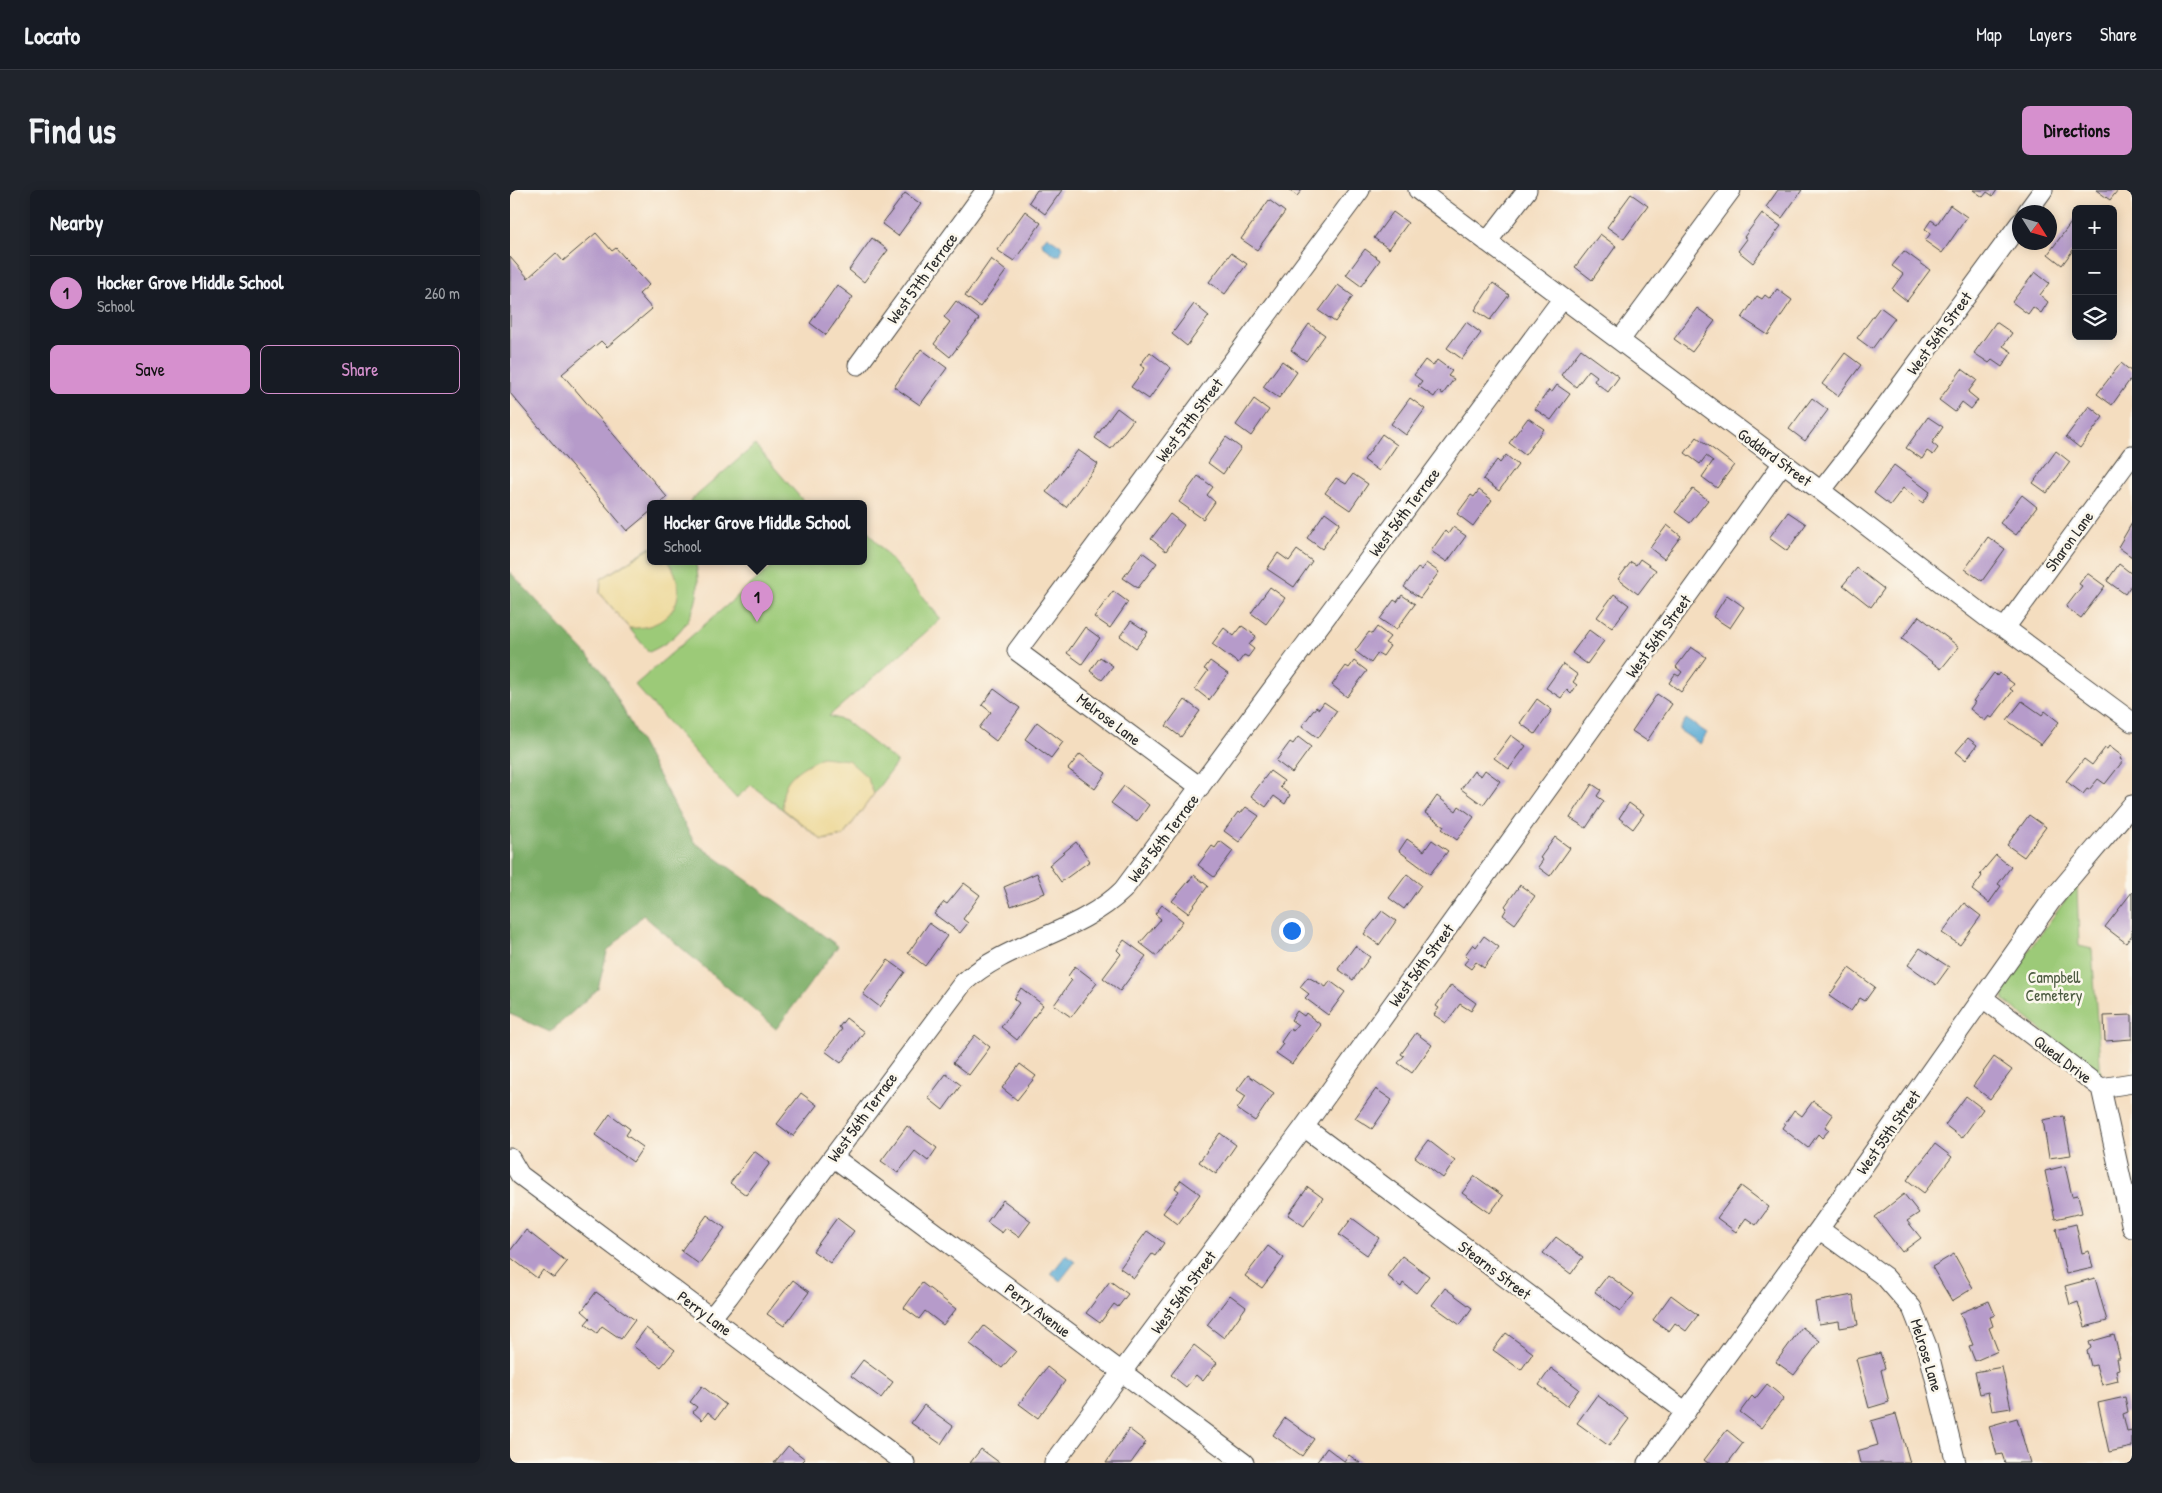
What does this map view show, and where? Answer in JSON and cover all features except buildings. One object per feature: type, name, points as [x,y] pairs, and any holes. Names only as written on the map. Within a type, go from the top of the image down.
[{"type":"street","name":"West 57th Terrace","points":[[858,365],[986,190]]},
{"type":"street","name":"West 57th Street","points":[[1017,651],[1360,190]]},
{"type":"street","name":"Goddard Street","points":[[1418,190],[1822,491],[1990,620],[2005,628],[2132,722]]},
{"type":"street","points":[[1487,242],[1526,190]]},
{"type":"street","points":[[1620,340],[1731,190]]},
{"type":"street","points":[[2032,205],[2044,190]]},
{"type":"street","name":"West 56th Street","points":[[1822,491],[1858,445],[2012,234]]},
{"type":"street","name":"West 56th Terrace","points":[[711,1318],[963,983],[977,970],[1029,943],[1098,912],[1123,890],[1563,298]]},
{"type":"street","name":"Sharon Lane","points":[[2005,628],[2132,455]]},
{"type":"street","name":"West 56th Street","points":[[1054,1463],[1123,1373],[1304,1127],[1783,463]]},
{"type":"street","name":"Melrose Lane","points":[[1017,651],[1200,787]]},
{"type":"street","name":"West 55th Street","points":[[1648,1463],[1819,1229],[2051,901],[2132,804]]},
{"type":"street","name":"Queal Drive","points":[[1982,998],[2101,1088],[2132,1228]]},
{"type":"street","points":[[2101,1088],[2132,1083]]},
{"type":"street","name":"Stearns Street","points":[[1304,1127],[1686,1412]]},
{"type":"street","name":"Perry Avenue","points":[[833,1157],[1244,1463]]},
{"type":"street","name":"Perry Lane","points":[[510,1158],[515,1180],[711,1318],[905,1463]]},
{"type":"street","name":"Melrose Lane","points":[[1819,1229],[1885,1277],[1912,1308],[1927,1346],[1956,1463]]},
{"type":"green space","points":[[755,445],[802,500],[691,500]]},
{"type":"green space","points":[[867,531],[941,619],[829,716],[845,721],[897,762],[843,836],[822,840],[751,785],[736,798],[635,685],[773,565],[867,565]]},
{"type":"green space","points":[[647,550],[647,565],[696,565],[698,590],[690,616],[683,627],[674,637],[649,652],[600,593],[601,579]]},
{"type":"green space","points":[[510,572],[603,672],[694,842],[838,946],[776,1029],[643,915],[607,952],[598,989],[550,1032],[510,1014]]},
{"type":"green space","name":"Campbell Cemetery","points":[[2077,884],[2079,946],[2092,949],[2101,1077],[2004,1000],[2002,987]]},
{"type":"sand","points":[[647,550],[647,565],[670,565],[675,574],[678,587],[677,598],[673,608],[666,617],[656,623],[643,627],[629,628],[600,593],[601,579]]},
{"type":"sand","points":[[822,757],[848,760],[867,777],[874,794],[843,836],[822,840],[783,809],[783,799],[784,790],[792,776]]},
{"type":"water","points":[[1047,236],[1063,247],[1060,255],[1055,255],[1043,246],[1042,242]]},
{"type":"water","points":[[1686,719],[1707,733],[1700,744],[1679,730]]},
{"type":"water","points":[[1066,1255],[1075,1262],[1060,1281],[1051,1274]]},
{"type":"place","name":"Hocker Grove Middle School","points":[[757,622]]}]
